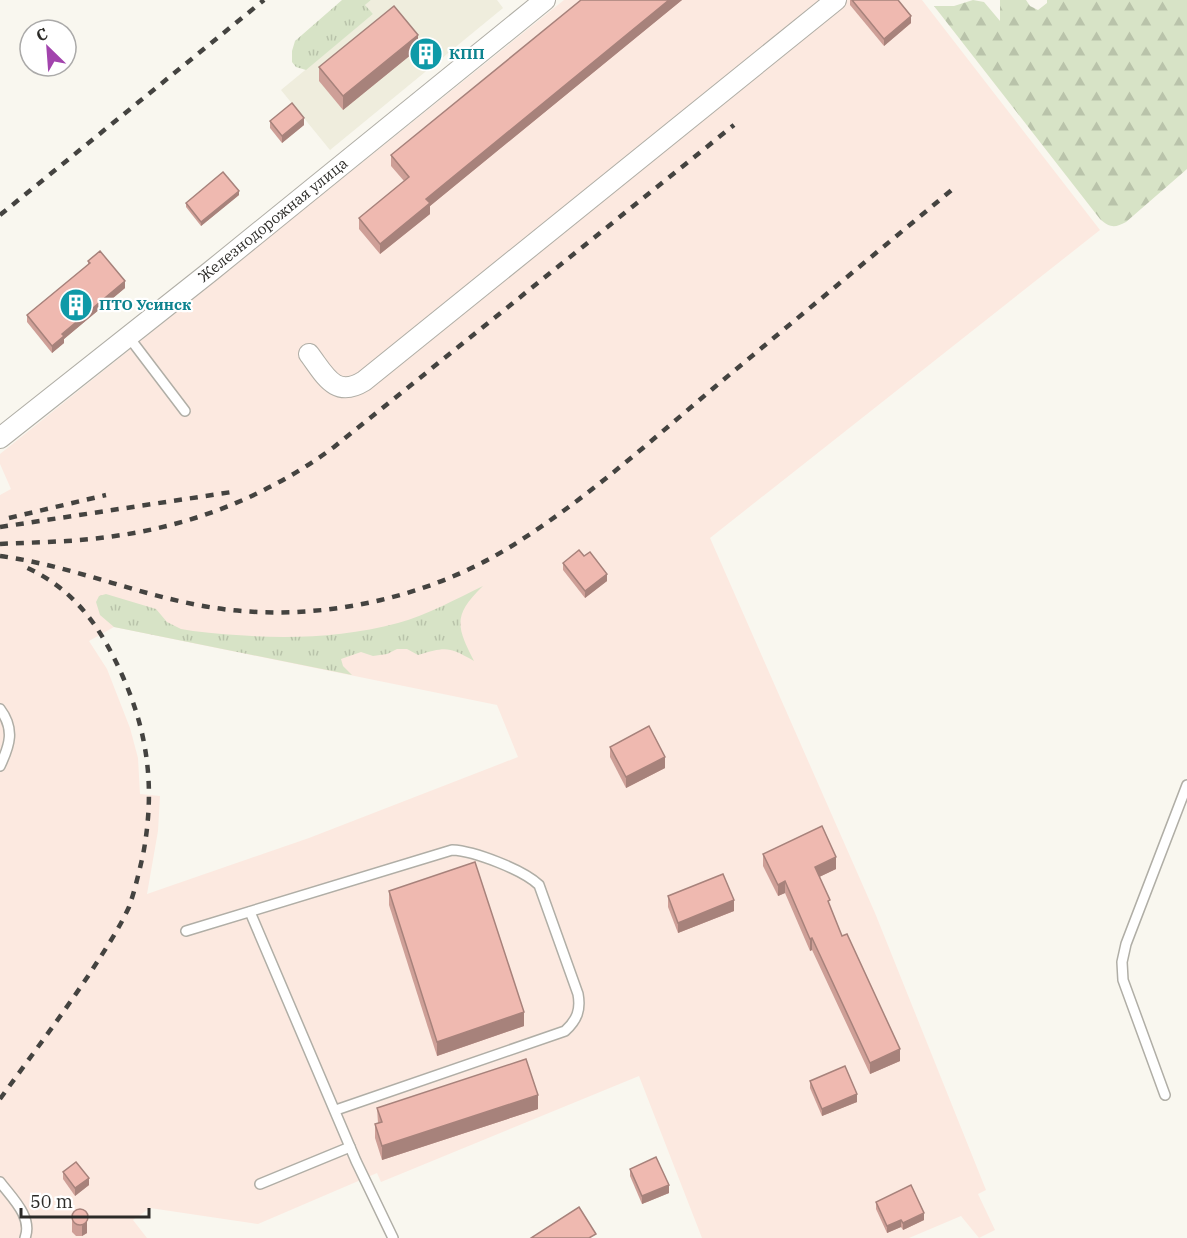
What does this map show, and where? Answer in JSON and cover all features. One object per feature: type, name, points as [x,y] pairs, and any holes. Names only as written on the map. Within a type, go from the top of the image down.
[{"type":"street","name":"Железнодорожная улица","points":[[0,438],[545,0]]},
{"type":"street","points":[[309,354],[331,382],[339,387],[355,386],[364,381],[836,0]]},
{"type":"lane","points":[[128,336],[185,411]]},
{"type":"lane","points":[[0,709],[11,729],[10,743],[0,766]]},
{"type":"lane","points":[[1165,1095],[1123,980],[1122,962],[1126,944],[1187,785]]},
{"type":"lane","points":[[186,931],[452,850],[472,852],[530,877],[539,885],[579,994],[580,1004],[573,1023],[566,1031],[336,1110]]},
{"type":"lane","points":[[250,912],[351,1147],[393,1238]]},
{"type":"lane","points":[[260,1184],[351,1147]]},
{"type":"lane","points":[[0,1182],[25,1216],[29,1226],[25,1238]]},
{"type":"shaded area","points":[[371,0],[497,0],[503,8],[330,150],[281,90],[373,14],[365,5]]},
{"type":"shaded area","points":[[564,0],[922,0],[1100,230],[710,538],[875,913],[986,1190],[978,1194],[995,1230],[979,1238],[961,1216],[909,1238],[702,1238],[639,1076],[381,1182],[377,1173],[258,1224],[150,1208],[133,1220],[147,1238],[0,1238],[0,495],[11,489],[0,464],[0,454]],"holes":[[[114,627],[497,705],[518,757],[309,838],[147,894],[158,831],[160,796],[140,794],[138,758],[130,728],[107,669],[89,641]]]},
{"type":"green space","points":[[342,0],[371,0],[365,5],[373,14],[306,70],[296,67],[292,62],[295,41]]},
{"type":"green space","points":[[973,0],[984,2],[1000,21],[1000,0],[1026,0],[1030,6],[1038,10],[1047,3],[1047,0],[1187,0],[1187,169],[1126,222],[1113,226],[1100,219],[934,6],[954,6]]},
{"type":"green space","points":[[483,586],[466,605],[460,621],[464,639],[474,661],[447,649],[418,655],[407,649],[397,649],[387,654],[373,656],[361,652],[341,659],[343,666],[352,675],[114,627],[100,615],[96,602],[99,596],[106,594],[156,609],[167,622],[181,629],[193,631],[245,636],[322,636],[373,629],[409,620]]},
{"type":"building","points":[[581,0],[669,0],[426,199],[430,203],[380,244],[359,218],[409,177],[391,155]]},
{"type":"building","points":[[852,0],[898,0],[911,16],[884,39]]},
{"type":"building","points":[[394,6],[418,35],[343,96],[319,67]]},
{"type":"building","points":[[292,103],[304,118],[282,136],[270,121]]},
{"type":"building","points":[[223,172],[239,191],[201,222],[186,203]]},
{"type":"building","name":"ПТО Усинск","points":[[100,251],[125,281],[62,334],[64,336],[52,346],[27,315],[90,263],[88,261]]},
{"type":"building","points":[[579,550],[584,556],[590,552],[607,574],[585,591],[563,563]]},
{"type":"building","points":[[649,726],[665,757],[626,777],[610,747]]},
{"type":"building","points":[[822,826],[836,857],[815,867],[830,900],[828,901],[842,936],[847,934],[900,1049],[870,1063],[812,938],[810,939],[785,881],[778,885],[763,854]]},
{"type":"building","points":[[475,862],[524,1012],[437,1042],[389,891]]},
{"type":"building","points":[[723,874],[734,900],[678,923],[668,896]]},
{"type":"building","points":[[526,1059],[538,1095],[382,1146],[375,1124],[382,1122],[377,1108]]},
{"type":"building","points":[[845,1066],[857,1094],[822,1109],[810,1081]]},
{"type":"building","points":[[656,1157],[669,1185],[642,1196],[630,1169]]},
{"type":"building","points":[[76,1162],[89,1178],[75,1188],[63,1172]]},
{"type":"building","points":[[911,1185],[924,1213],[903,1223],[901,1220],[887,1226],[876,1202]]},
{"type":"building","points":[[579,1207],[596,1234],[589,1238],[531,1238]]},
{"type":"building","points":[[80,1209],[86,1211],[88,1217],[86,1223],[80,1225],[74,1223],[72,1217],[74,1211]]},
{"type":"railway","points":[[0,215],[264,0]]},
{"type":"railway","points":[[0,544],[86,540],[145,531],[202,516],[284,480],[334,447],[734,125]]},
{"type":"railway","points":[[0,556],[61,568],[181,601],[242,611],[315,611],[351,606],[423,588],[457,575],[490,559],[547,523],[621,466],[954,188]]},
{"type":"railway","points":[[0,527],[232,492]]},
{"type":"railway","points":[[9,518],[106,495]]},
{"type":"railway","points":[[0,1099],[81,986],[125,915],[143,855],[149,808],[144,742],[132,699],[114,659],[84,611],[57,586],[23,566]]},
{"type":"place","name":"КПП","points":[[426,54]]},
{"type":"place","name":"ПТО Усинск","points":[[76,305]]}]
